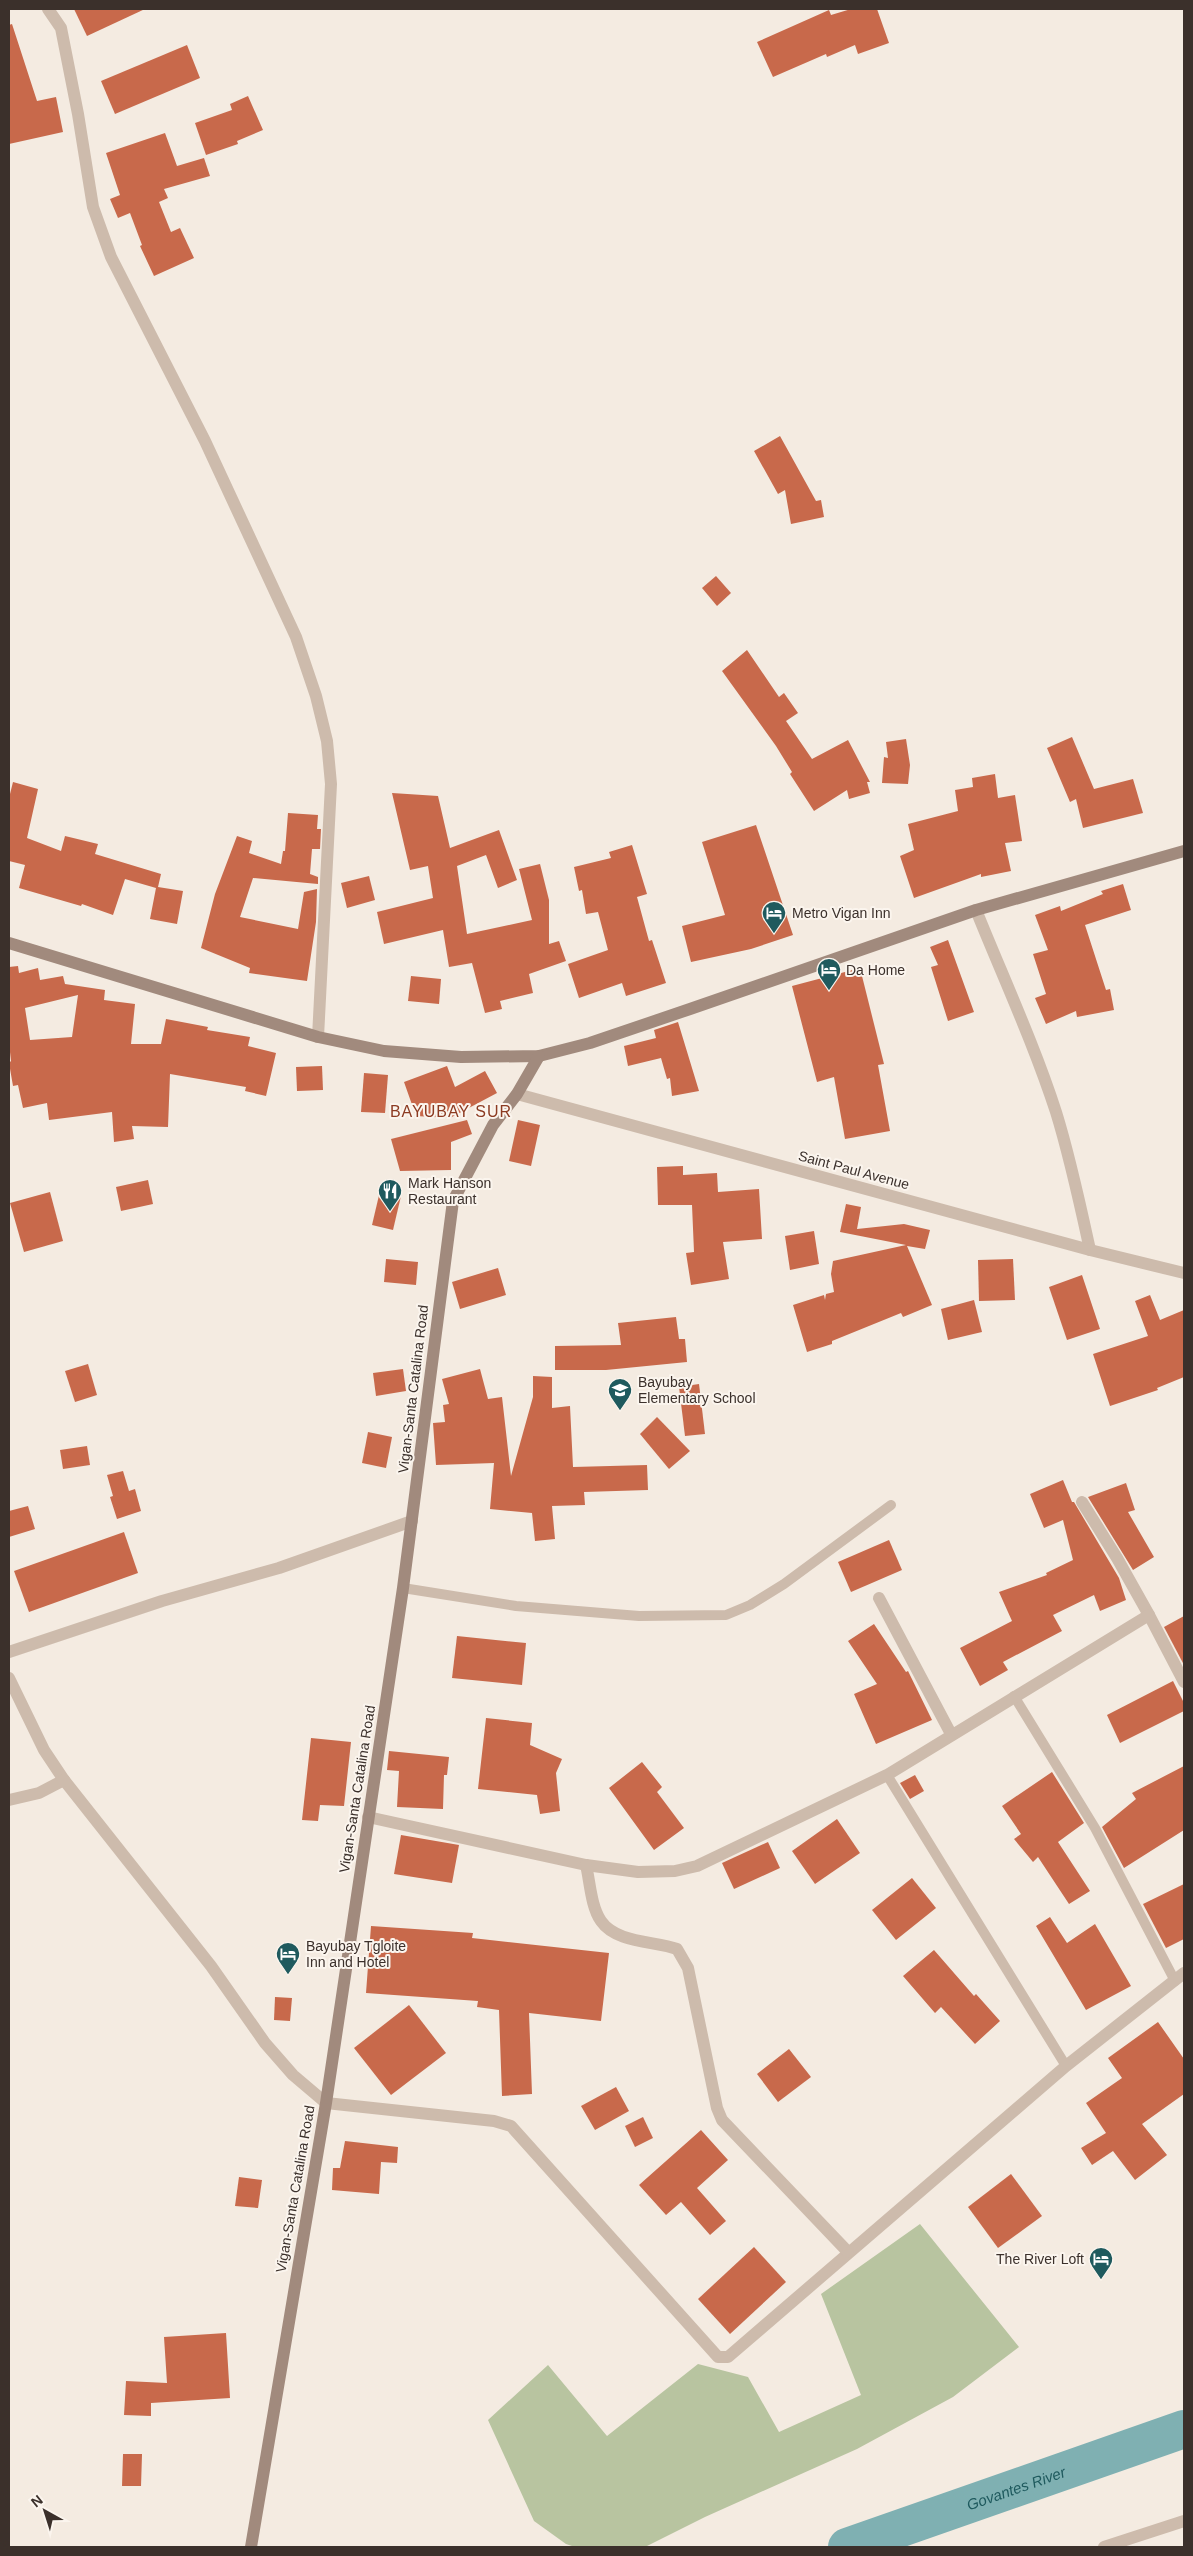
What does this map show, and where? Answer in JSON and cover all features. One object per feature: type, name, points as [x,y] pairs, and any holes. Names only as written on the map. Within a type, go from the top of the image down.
[{"type":"main road","points":[[9,943],[318,1036],[384,1051],[461,1057],[539,1056],[590,1043],[690,1010],[976,910],[1184,851]]},
{"type":"main road","name":"Vigan-Santa Catalina Road","points":[[251,2547],[326,2102],[403,1588],[453,1202],[494,1125],[517,1094],[539,1056]]},
{"type":"street","points":[[48,9],[61,28],[76,98],[93,207],[111,257],[205,441],[296,637],[316,696],[327,741],[331,784],[318,1036]]},
{"type":"street","points":[[976,910],[1023,1024],[1056,1112],[1071,1165],[1090,1250]]},
{"type":"street","name":"Saint Paul Avenue","points":[[517,1094],[1090,1250],[1184,1273]]},
{"type":"street","points":[[1082,1502],[1117,1558],[1184,1682]]},
{"type":"street","points":[[9,1652],[162,1601],[280,1568],[412,1521]]},
{"type":"street","points":[[879,1598],[951,1734]]},
{"type":"street","points":[[368,1816],[586,1865],[638,1872],[676,1871],[697,1866],[887,1775],[951,1734],[1149,1615]]},
{"type":"street","points":[[9,1678],[44,1750],[64,1780],[211,1966],[265,2043],[293,2075],[326,2102],[494,2121],[511,2126],[718,2357],[728,2357],[1066,2066],[1180,1977]]},
{"type":"street","points":[[9,1800],[39,1793],[64,1780]]},
{"type":"street","points":[[586,1865],[597,1913],[601,1921],[611,1932],[677,1949],[683,1957],[690,1977],[717,2108],[722,2120],[848,2252]]},
{"type":"street","points":[[1104,2547],[1184,2521]]},
{"type":"lane","points":[[403,1588],[516,1606],[639,1616],[726,1615],[750,1605],[784,1584],[891,1505]]},
{"type":"lane","points":[[1014,1696],[1095,1828],[1180,1977]]},
{"type":"lane","points":[[887,1775],[1066,2066]]},
{"type":"green space","points":[[920,2224],[1019,2347],[953,2397],[857,2449],[705,2517],[645,2547],[575,2547],[566,2544],[534,2521],[488,2420],[548,2365],[607,2436],[698,2364],[748,2377],[779,2432],[861,2395],[821,2294]]},
{"type":"building","points":[[74,9],[145,9],[87,36]]},
{"type":"building","points":[[851,9],[877,9],[889,43],[858,54],[855,45],[827,57],[826,54],[773,77],[757,42],[829,10],[831,15]]},
{"type":"building","points":[[12,24],[37,101],[56,97],[63,132],[9,144],[9,25]]},
{"type":"building","points":[[187,45],[200,78],[115,114],[101,81]]},
{"type":"building","points":[[248,96],[263,130],[237,141],[238,144],[206,155],[195,123],[232,110],[230,104]]},
{"type":"building","points":[[165,133],[177,166],[204,158],[210,176],[164,189],[168,198],[159,202],[171,232],[180,228],[194,258],[154,276],[140,246],[142,245],[130,213],[118,218],[110,199],[120,195],[106,153]]},
{"type":"building","points":[[780,436],[816,501],[821,500],[824,517],[791,524],[785,490],[778,494],[754,451]]},
{"type":"building","points":[[716,576],[731,593],[717,606],[702,588]]},
{"type":"building","points":[[747,650],[779,697],[784,693],[798,713],[786,721],[812,759],[848,740],[870,782],[867,782],[870,793],[849,799],[847,790],[814,811],[790,774],[792,772],[776,746],[722,671]]},
{"type":"building","points":[[1072,737],[1094,789],[1133,779],[1143,813],[1083,828],[1076,799],[1070,802],[1047,748]]},
{"type":"building","points":[[906,739],[910,765],[908,784],[882,783],[884,757],[888,758],[886,742]]},
{"type":"building","points":[[995,774],[998,798],[1015,795],[1022,841],[1005,843],[1011,871],[981,877],[981,874],[914,898],[900,856],[914,850],[908,824],[958,811],[955,790],[973,787],[972,778]]},
{"type":"building","points":[[13,782],[38,789],[27,838],[61,851],[65,836],[98,844],[95,854],[161,874],[158,887],[183,891],[177,924],[150,919],[156,888],[125,879],[113,915],[82,904],[81,906],[19,888],[25,865],[9,861],[9,798]]},
{"type":"building","points":[[392,793],[438,796],[450,848],[499,830],[517,880],[498,888],[486,855],[457,866],[467,934],[532,920],[519,869],[540,864],[549,900],[549,944],[559,941],[566,961],[529,974],[533,993],[500,1001],[502,1009],[485,1013],[472,963],[449,967],[443,930],[384,944],[377,912],[433,898],[428,866],[410,870]]},
{"type":"building","points":[[288,813],[318,815],[317,829],[321,829],[320,849],[312,849],[310,874],[318,877],[318,884],[253,878],[240,917],[298,929],[304,892],[317,889],[316,922],[307,981],[249,973],[250,968],[201,948],[215,894],[237,836],[252,841],[249,853],[281,864],[283,851],[285,851]]},
{"type":"building","points":[[756,825],[793,935],[751,949],[691,962],[682,926],[725,915],[702,842]]},
{"type":"building","points":[[632,845],[647,894],[637,897],[649,941],[652,940],[666,983],[626,996],[622,983],[579,998],[568,964],[608,950],[598,912],[586,914],[582,890],[579,891],[574,867],[611,858],[609,852]]},
{"type":"building","points":[[369,876],[375,900],[347,908],[341,883]]},
{"type":"building","points":[[1123,884],[1131,910],[1085,925],[1106,990],[1110,989],[1114,1010],[1077,1017],[1076,1011],[1046,1024],[1035,998],[1046,994],[1033,954],[1048,950],[1035,915],[1060,906],[1061,911],[1103,894],[1101,891]]},
{"type":"building","points":[[948,940],[974,1012],[948,1021],[931,967],[938,965],[930,947]]},
{"type":"building","points":[[18,966],[19,973],[38,968],[40,980],[63,976],[65,984],[105,990],[104,1000],[135,1004],[131,1044],[161,1044],[166,1019],[208,1027],[207,1030],[250,1037],[248,1046],[276,1053],[266,1096],[245,1091],[246,1087],[170,1074],[168,1127],[132,1126],[134,1139],[114,1142],[112,1112],[49,1120],[47,1103],[23,1108],[18,1085],[13,1086],[9,1063],[11,1061],[9,1043],[9,967]],"holes":[[[78,995],[72,1037],[30,1040],[25,1008]]]},
{"type":"building","points":[[860,968],[884,1064],[878,1065],[890,1131],[845,1139],[834,1077],[817,1082],[792,986]]},
{"type":"building","points":[[411,976],[441,979],[439,1004],[408,1001]]},
{"type":"building","points":[[678,1022],[699,1091],[672,1096],[670,1078],[667,1079],[661,1058],[628,1066],[624,1046],[656,1038],[654,1030]]},
{"type":"building","points":[[322,1066],[323,1090],[297,1091],[296,1067]]},
{"type":"building","points":[[447,1066],[455,1087],[485,1071],[497,1093],[450,1118],[416,1116],[404,1082]]},
{"type":"building","points":[[364,1073],[388,1075],[385,1113],[361,1112]]},
{"type":"building","points":[[467,1120],[472,1134],[451,1142],[451,1170],[400,1171],[391,1139]]},
{"type":"building","points":[[518,1120],[540,1125],[531,1166],[509,1161]]},
{"type":"building","points":[[683,1166],[683,1175],[717,1173],[718,1192],[759,1189],[762,1239],[723,1242],[729,1279],[691,1285],[686,1253],[694,1252],[692,1205],[658,1205],[657,1167]]},
{"type":"building","points":[[148,1180],[153,1204],[121,1211],[116,1187]]},
{"type":"building","points":[[380,1191],[401,1196],[393,1230],[372,1225]]},
{"type":"building","points":[[50,1192],[63,1241],[24,1252],[10,1203]]},
{"type":"building","points":[[846,1204],[861,1207],[857,1229],[904,1224],[930,1230],[925,1249],[907,1246],[932,1305],[903,1317],[901,1313],[832,1341],[832,1344],[807,1352],[793,1305],[824,1295],[825,1300],[826,1294],[834,1292],[831,1274],[833,1261],[906,1245],[840,1232]]},
{"type":"building","points":[[814,1231],[819,1264],[790,1270],[785,1236]]},
{"type":"building","points":[[386,1259],[418,1262],[416,1285],[384,1282]]},
{"type":"building","points":[[1013,1259],[1015,1300],[979,1301],[978,1260]]},
{"type":"building","points":[[498,1268],[506,1295],[460,1309],[452,1282]]},
{"type":"building","points":[[1082,1275],[1100,1329],[1067,1340],[1049,1287]]},
{"type":"building","points":[[1150,1295],[1160,1320],[1184,1310],[1184,1377],[1157,1388],[1158,1390],[1110,1406],[1093,1354],[1148,1336],[1135,1301]]},
{"type":"building","points":[[974,1300],[982,1332],[948,1340],[941,1309]]},
{"type":"building","points":[[676,1317],[679,1339],[685,1339],[687,1362],[606,1370],[555,1370],[555,1346],[621,1345],[618,1323]]},
{"type":"building","points":[[88,1364],[97,1395],[75,1402],[65,1371]]},
{"type":"building","points":[[403,1369],[406,1391],[376,1396],[373,1373]]},
{"type":"building","points":[[480,1369],[488,1399],[502,1397],[511,1476],[533,1397],[533,1376],[552,1377],[552,1408],[570,1406],[573,1467],[647,1465],[648,1490],[584,1492],[585,1505],[552,1506],[555,1539],[535,1541],[532,1513],[490,1509],[494,1463],[436,1465],[433,1423],[445,1422],[443,1405],[449,1404],[442,1379]]},
{"type":"building","points":[[699,1384],[705,1434],[685,1436],[679,1387]]},
{"type":"building","points":[[657,1417],[690,1451],[669,1469],[640,1434]]},
{"type":"building","points":[[368,1432],[392,1437],[386,1468],[362,1463]]},
{"type":"building","points":[[87,1446],[90,1465],[63,1469],[60,1450]]},
{"type":"building","points":[[123,1471],[129,1491],[135,1489],[141,1511],[117,1519],[110,1497],[113,1496],[107,1475]]},
{"type":"building","points":[[1063,1480],[1072,1502],[1074,1502],[1119,1578],[1126,1600],[1100,1611],[1094,1595],[1053,1615],[1062,1631],[1003,1662],[1008,1670],[980,1686],[960,1648],[1012,1621],[999,1592],[1047,1575],[1046,1573],[1073,1560],[1063,1520],[1044,1528],[1030,1494]]},
{"type":"building","points":[[1126,1483],[1135,1510],[1128,1512],[1154,1557],[1133,1570],[1088,1497]]},
{"type":"building","points":[[28,1506],[35,1529],[9,1537],[9,1511]]},
{"type":"building","points":[[124,1532],[138,1573],[29,1612],[14,1571]]},
{"type":"building","points":[[889,1540],[902,1570],[851,1592],[838,1562]]},
{"type":"building","points":[[1184,1616],[1184,1665],[1164,1627]]},
{"type":"building","points":[[874,1624],[906,1672],[908,1671],[932,1720],[876,1744],[854,1694],[877,1684],[848,1641]]},
{"type":"building","points":[[457,1636],[526,1643],[522,1685],[452,1678]]},
{"type":"building","points":[[1173,1681],[1184,1703],[1184,1711],[1120,1743],[1107,1715]]},
{"type":"building","points":[[486,1718],[532,1723],[530,1745],[562,1759],[556,1773],[560,1811],[540,1814],[537,1795],[478,1789]]},
{"type":"building","points":[[311,1738],[351,1742],[344,1806],[320,1805],[318,1821],[302,1820]]},
{"type":"building","points":[[389,1751],[449,1757],[447,1775],[444,1775],[443,1809],[397,1807],[399,1771],[387,1770]]},
{"type":"building","points":[[642,1762],[662,1787],[657,1792],[684,1828],[654,1850],[609,1788]]},
{"type":"building","points":[[1184,1766],[1184,1830],[1124,1868],[1102,1827],[1136,1799],[1132,1793]]},
{"type":"building","points":[[1052,1772],[1084,1823],[1058,1842],[1090,1891],[1069,1904],[1038,1857],[1033,1862],[1014,1839],[1021,1834],[1002,1806]]},
{"type":"building","points":[[915,1775],[924,1791],[910,1799],[900,1783]]},
{"type":"building","points":[[837,1819],[860,1853],[815,1884],[792,1851]]},
{"type":"building","points":[[401,1835],[459,1845],[452,1883],[394,1874]]},
{"type":"building","points":[[768,1842],[780,1868],[734,1889],[722,1863]]},
{"type":"building","points":[[912,1878],[936,1908],[896,1940],[872,1910]]},
{"type":"building","points":[[1184,1884],[1184,1939],[1166,1948],[1143,1904]]},
{"type":"building","points":[[1050,1917],[1067,1943],[1095,1924],[1131,1986],[1086,2010],[1036,1926]]},
{"type":"building","points":[[371,1926],[473,1933],[472,1938],[609,1953],[601,2021],[529,2013],[532,2094],[502,2096],[499,2010],[477,2007],[478,2001],[366,1993]]},
{"type":"building","points":[[934,1950],[974,1996],[976,1994],[1000,2021],[975,2044],[941,2007],[935,2013],[903,1976]]},
{"type":"building","points":[[275,1997],[292,1998],[290,2021],[274,2020]]},
{"type":"building","points":[[409,2005],[446,2053],[391,2095],[354,2048]]},
{"type":"building","points":[[1158,2022],[1184,2059],[1184,2094],[1142,2124],[1167,2155],[1135,2180],[1113,2151],[1092,2165],[1081,2148],[1106,2133],[1086,2103],[1122,2078],[1108,2058]]},
{"type":"building","points":[[789,2049],[811,2077],[778,2102],[757,2074]]},
{"type":"building","points":[[616,2087],[629,2111],[595,2130],[581,2106]]},
{"type":"building","points":[[643,2117],[653,2138],[635,2147],[625,2126]]},
{"type":"building","points":[[701,2130],[728,2160],[697,2188],[726,2221],[710,2235],[681,2202],[666,2215],[639,2185]]},
{"type":"building","points":[[345,2141],[398,2147],[397,2163],[381,2162],[379,2194],[332,2190],[333,2168],[340,2168]]},
{"type":"building","points":[[1011,2174],[1042,2216],[998,2248],[968,2207]]},
{"type":"building","points":[[239,2177],[262,2180],[258,2208],[235,2206]]},
{"type":"building","points":[[754,2247],[786,2282],[730,2334],[698,2299]]},
{"type":"building","points":[[226,2333],[230,2398],[151,2403],[151,2416],[124,2415],[126,2381],[167,2383],[164,2337]]},
{"type":"building","points":[[123,2454],[142,2454],[141,2486],[122,2486]]},
{"type":"waterway","name":"Govantes River","points":[[847,2547],[1184,2429]]},
{"type":"place","name":"Metro Vigan Inn","points":[[774,934]]},
{"type":"place","name":"Da Home","points":[[829,991]]},
{"type":"place","name":"Mark Hanson Restaurant","points":[[390,1212]]},
{"type":"place","name":"Bayubay Elementary School","points":[[620,1411]]},
{"type":"place","name":"Bayubay Tgloite Inn and Hotel","points":[[288,1975]]},
{"type":"place","name":"The River Loft","points":[[1101,2280]]},
{"type":"district","name":"BAYUBAY SUR","points":[[451,1111]]}]
